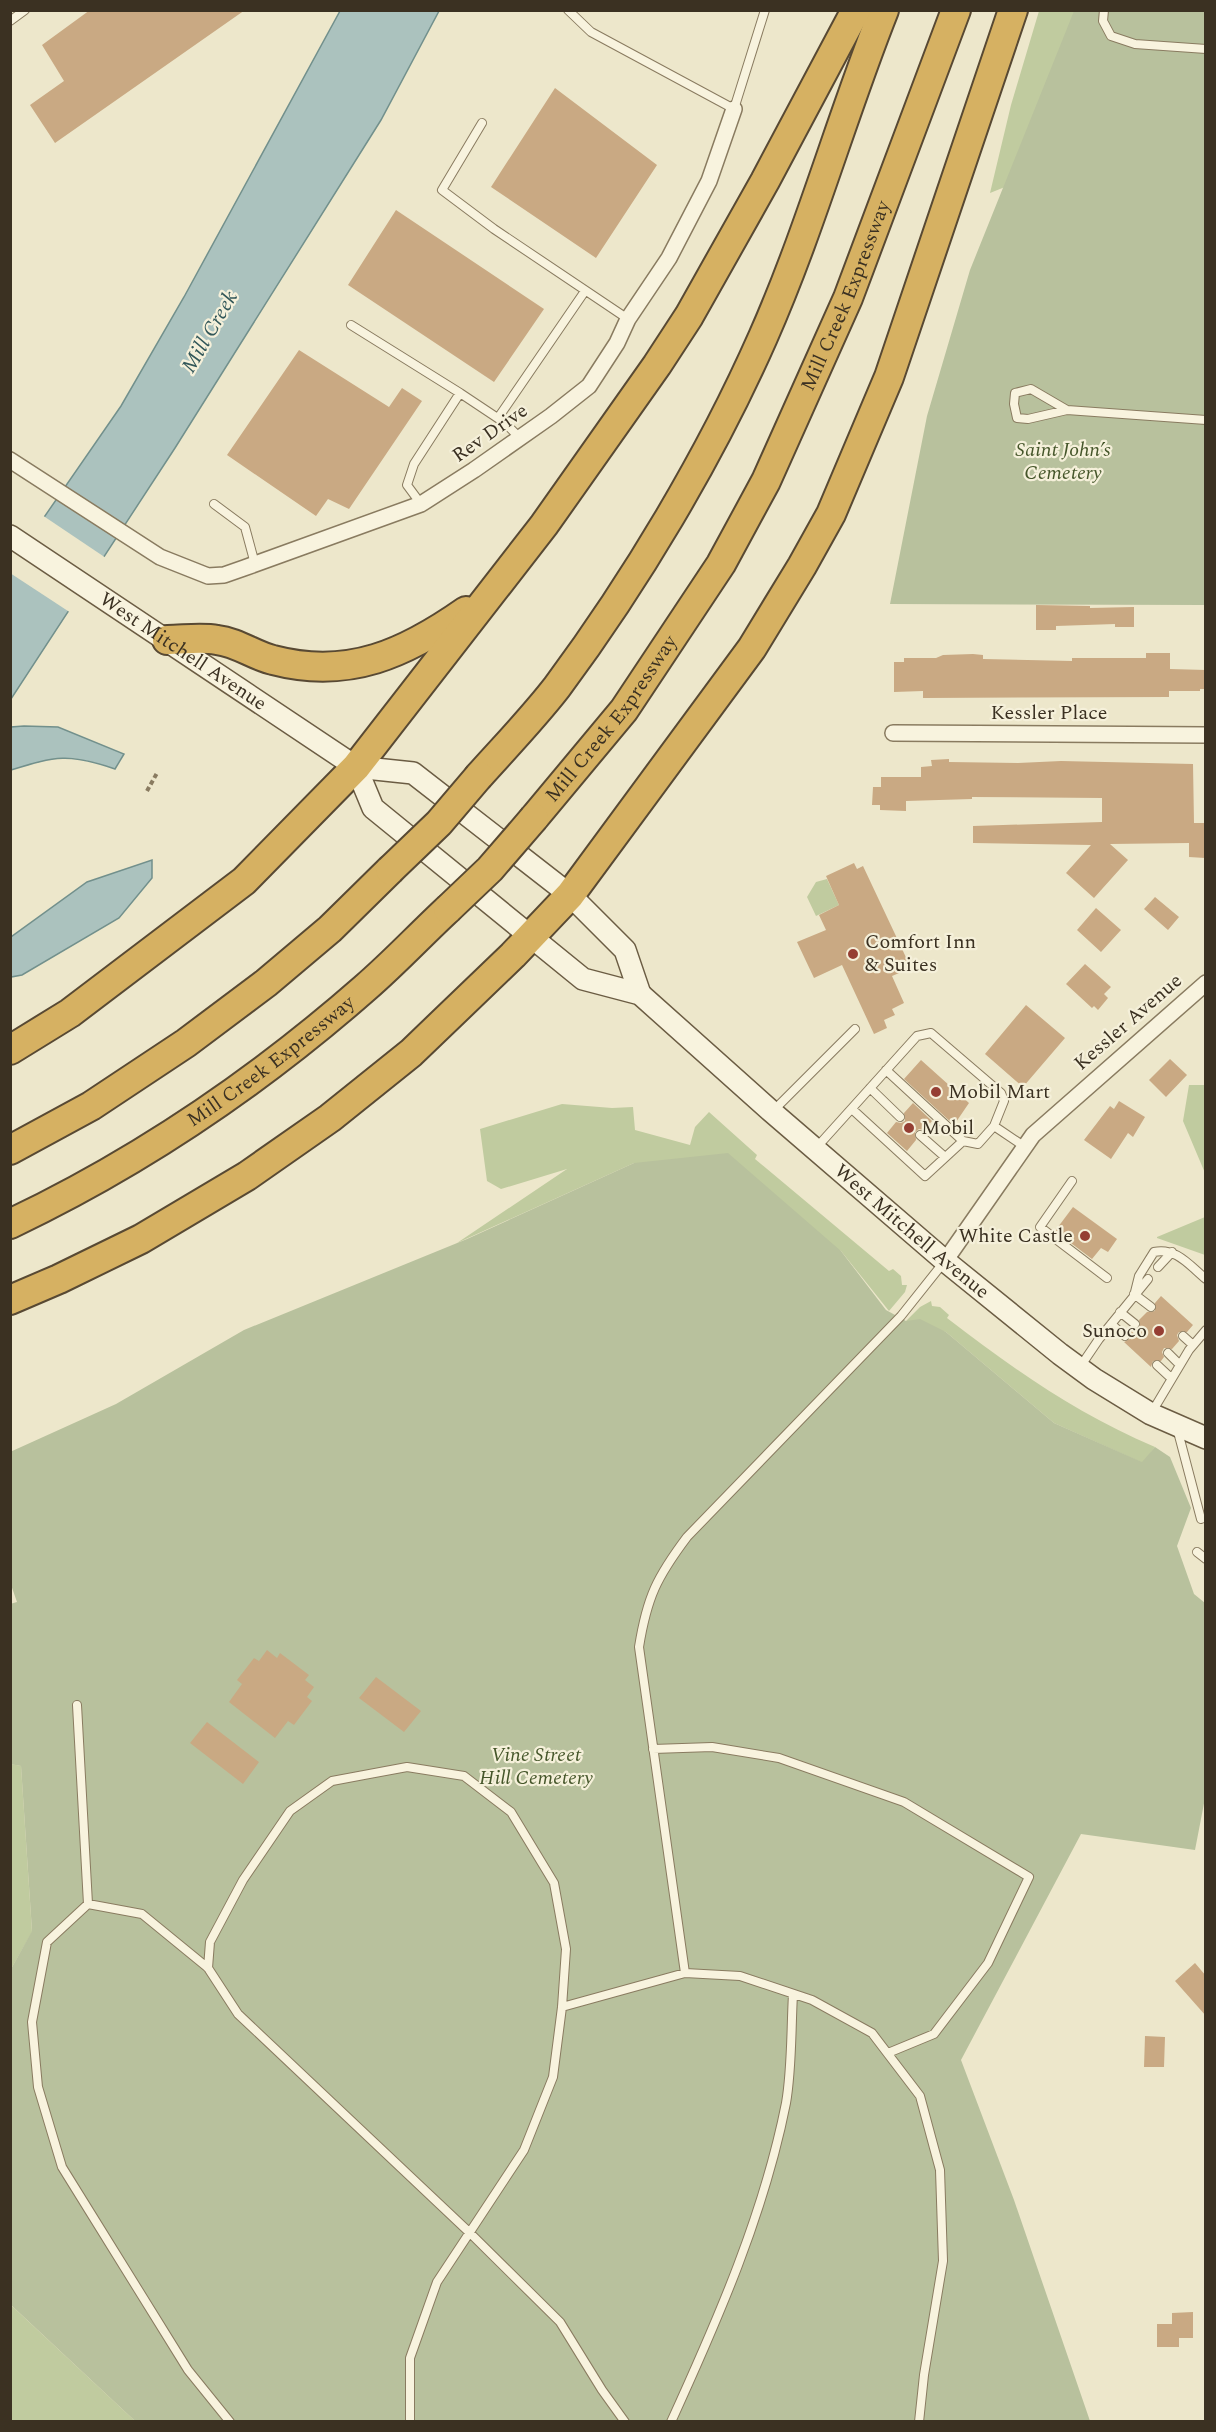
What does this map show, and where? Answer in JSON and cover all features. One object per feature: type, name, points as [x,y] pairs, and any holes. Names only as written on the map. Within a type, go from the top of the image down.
[{"type":"highway","points":[[10,1050],[70,1013],[244,881],[356,767],[551,515],[689,316],[765,181],[856,10]]},
{"type":"highway","points":[[10,1149],[91,1106],[186,1043],[266,983],[330,929],[439,823],[555,689],[614,605],[668,520],[763,337],[804,233],[884,10]]},
{"type":"highway","name":"Mill Creek Expressway","points":[[10,1224],[175,1132],[262,1070],[367,987],[490,869],[624,710],[721,564],[766,481],[848,298],[956,10]]},
{"type":"highway","points":[[10,1300],[60,1280],[141,1239],[247,1176],[330,1118],[411,1053],[570,895],[752,648],[831,514],[889,377],[1013,10]]},
{"type":"highway","points":[[167,640],[218,640],[271,660],[305,667],[340,666],[385,657],[420,641],[488,596]]},
{"type":"main road","name":"West Mitchell Avenue","points":[[10,536],[356,767],[413,773],[570,895],[625,950],[640,993]]},
{"type":"main road","name":"West Mitchell Avenue","points":[[356,767],[373,808],[583,979],[640,993],[772,1112],[945,1261],[1079,1369],[1151,1414],[1206,1438]]},
{"type":"street","name":"Rev Drive","points":[[10,460],[160,557],[208,576],[224,575],[421,504],[520,438],[589,386],[617,343],[628,319],[669,258],[709,181],[734,110]]},
{"type":"street","name":"Kessler Place","points":[[893,733],[1206,735]]},
{"type":"street","name":"Kessler Avenue","points":[[945,1261],[1025,1147],[1050,1119],[1206,983]]},
{"type":"lane","points":[[10,21],[25,10]]},
{"type":"lane","points":[[568,10],[591,32],[734,110]]},
{"type":"lane","name":"Rev Drive","points":[[734,110],[765,10]]},
{"type":"lane","points":[[1104,10],[1103,21],[1111,36],[1135,44],[1206,50]]},
{"type":"lane","points":[[482,123],[442,190],[628,319]]},
{"type":"lane","points":[[498,418],[585,291]]},
{"type":"lane","points":[[351,325],[498,418],[520,438]]},
{"type":"lane","points":[[1067,410],[1031,389],[1015,393],[1014,404],[1017,418],[1028,419],[1067,410],[1206,420]]},
{"type":"lane","points":[[421,504],[407,485],[414,464],[459,393]]},
{"type":"lane","points":[[214,504],[245,527],[255,564]]},
{"type":"lane","points":[[772,1112],[855,1029]]},
{"type":"lane","points":[[815,1149],[853,1110],[870,1088],[917,1036],[931,1034],[1001,1093],[1004,1101],[994,1126],[978,1144],[963,1141],[886,1071]]},
{"type":"lane","points":[[870,1088],[900,1117]]},
{"type":"lane","points":[[853,1110],[925,1176],[963,1141]]},
{"type":"lane","points":[[994,1126],[1025,1147]]},
{"type":"lane","points":[[920,1135],[945,1156]]},
{"type":"lane","points":[[1072,1181],[1040,1227],[1107,1278]]},
{"type":"lane","points":[[1134,1294],[1139,1276],[1154,1252],[1165,1250],[1172,1252],[1206,1279]]},
{"type":"lane","points":[[1158,1267],[1172,1252]]},
{"type":"lane","points":[[685,1973],[639,1647],[644,1612],[660,1573],[687,1537],[901,1316],[945,1261]]},
{"type":"lane","points":[[1079,1369],[1120,1312],[1148,1279]]},
{"type":"lane","points":[[1134,1294],[1151,1307]]},
{"type":"lane","points":[[1120,1312],[1136,1324]]},
{"type":"lane","points":[[1111,1324],[1125,1336]]},
{"type":"lane","points":[[1151,1414],[1171,1378],[1206,1330]]},
{"type":"lane","points":[[1184,1336],[1193,1345]]},
{"type":"lane","points":[[1168,1353],[1180,1365]]},
{"type":"lane","points":[[1157,1365],[1171,1378]]},
{"type":"lane","points":[[1177,1426],[1200,1520]]},
{"type":"lane","points":[[1197,1552],[1206,1560]]},
{"type":"lane","points":[[77,1705],[88,1905]]},
{"type":"lane","points":[[653,1749],[712,1747],[779,1758],[903,1802],[1029,1877],[988,1963],[934,2034],[888,2053]]},
{"type":"lane","points":[[208,1968],[210,1942],[243,1880],[290,1810],[332,1781],[407,1767],[464,1776],[511,1812],[554,1883],[566,1950],[554,2077],[524,2150],[438,2282],[410,2358],[410,2421]]},
{"type":"lane","points":[[88,1905],[142,1914],[208,1968],[238,2014],[470,2233],[560,2322],[602,2390],[625,2421]]},
{"type":"lane","points":[[88,1905],[47,1942],[32,2022],[38,2086],[62,2167],[188,2370],[230,2421]]},
{"type":"lane","points":[[562,2007],[685,1973],[740,1977],[812,2000],[873,2033],[920,2096],[940,2170],[944,2261],[924,2375],[919,2421]]},
{"type":"lane","points":[[671,2421],[710,2336],[767,2185],[786,2101],[793,1994]]},
{"type":"path","points":[[147,791],[157,773]]},
{"type":"green space","points":[[1039,11],[1090,11],[1080,157],[990,193],[1011,105]]},
{"type":"green space","name":"Saint John’s Cemetery","points":[[1074,11],[1205,11],[1205,605],[890,604],[927,416],[970,270]]},
{"type":"green space","points":[[827,879],[839,905],[816,916],[807,897],[816,882]]},
{"type":"green space","points":[[1189,1085],[1205,1085],[1205,1173],[1183,1121]]},
{"type":"green space","points":[[562,1104],[612,1108],[633,1107],[635,1130],[690,1145],[695,1127],[709,1112],[757,1155],[755,1159],[889,1271],[893,1269],[901,1276],[902,1285],[907,1285],[905,1292],[889,1311],[841,1251],[634,1163],[457,1243],[567,1169],[501,1189],[487,1181],[480,1129]]},
{"type":"green space","name":"Vine Street Hill Cemetery","points":[[728,1153],[841,1251],[886,1310],[906,1321],[920,1319],[946,1332],[1054,1423],[1142,1462],[1155,1447],[1170,1457],[1191,1508],[1177,1546],[1194,1594],[1205,1603],[1206,1793],[1195,1850],[1081,1834],[961,2060],[1014,2200],[1090,2421],[135,2421],[11,2305],[11,1969],[32,1931],[21,1766],[10,1764],[10,1604],[17,1602],[10,1582],[10,1452],[116,1404],[244,1330],[467,1239],[634,1163]]},
{"type":"green space","points":[[1205,1217],[1205,1255],[1157,1238],[1157,1237]]},
{"type":"green space","points":[[931,1301],[932,1306],[940,1307],[949,1315],[947,1318],[1046,1389],[1098,1420],[1155,1447],[1143,1463],[1054,1423],[946,1332],[906,1321],[920,1307]]},
{"type":"green space","points":[[11,1764],[21,1766],[32,1932],[11,1969]]},
{"type":"green space","points":[[10,2305],[13,2307],[135,2421],[11,2421]]},
{"type":"water","name":"Mill Creek","points":[[340,11],[439,11],[381,120],[175,448],[11,699],[11,565],[121,406],[184,297]]},
{"type":"water","points":[[11,727],[58,727],[124,754],[115,769],[86,760],[63,758],[11,770]]},
{"type":"water","points":[[152,860],[152,878],[119,918],[22,975],[11,977],[11,937],[87,882]]},
{"type":"pier","points":[[42,515],[106,558],[71,613],[10,573],[10,560]]},
{"type":"building","points":[[90,10],[245,10],[55,143],[30,105],[64,81],[42,45]]},
{"type":"building","points":[[555,88],[657,165],[596,258],[491,187]]},
{"type":"building","points":[[396,210],[544,309],[494,382],[348,285]]},
{"type":"building","points":[[299,350],[389,407],[402,388],[422,401],[349,509],[328,499],[316,516],[227,455]]},
{"type":"building","points":[[1036,605],[1090,606],[1090,608],[1134,607],[1134,627],[1115,627],[1115,624],[1056,626],[1056,630],[1036,630]]},
{"type":"building","points":[[1146,653],[1170,653],[1170,669],[1206,670],[1206,689],[1169,691],[1169,697],[923,698],[923,691],[894,692],[894,662],[904,662],[904,658],[936,658],[943,655],[973,654],[983,655],[983,659],[1072,661],[1072,658],[1146,658]]},
{"type":"building","points":[[949,759],[949,762],[1061,761],[1193,764],[1194,823],[1206,823],[1205,858],[1189,857],[1189,843],[1110,844],[1128,860],[1094,898],[1066,873],[1091,845],[973,843],[973,826],[1102,822],[1102,798],[972,797],[972,799],[906,801],[906,811],[880,810],[880,805],[872,805],[873,787],[881,787],[881,777],[921,777],[921,767],[932,766],[931,760]]},
{"type":"building","name":"Comfort Inn & Suites","points":[[854,863],[857,869],[863,866],[911,968],[892,976],[904,1003],[892,1009],[895,1015],[884,1020],[887,1028],[874,1034],[842,965],[814,978],[797,942],[826,930],[819,915],[839,905],[826,876]]},
{"type":"building","points":[[1155,897],[1179,917],[1168,930],[1144,909]]},
{"type":"building","points":[[1096,908],[1121,930],[1101,952],[1077,930]]},
{"type":"building","points":[[1085,964],[1111,987],[1104,994],[1108,998],[1098,1010],[1094,1006],[1092,1008],[1066,984]]},
{"type":"building","points":[[1026,1005],[1065,1038],[1023,1087],[985,1054]]},
{"type":"building","points":[[1170,1059],[1187,1075],[1166,1097],[1149,1080]]},
{"type":"building","name":"Mobil Mart","points":[[921,1060],[969,1103],[954,1125],[904,1079]]},
{"type":"building","points":[[1119,1101],[1145,1117],[1133,1137],[1128,1133],[1111,1159],[1084,1140],[1110,1106],[1114,1109]]},
{"type":"building","name":"Mobil","points":[[913,1103],[932,1121],[924,1130],[919,1129],[915,1132],[916,1140],[907,1151],[887,1133],[896,1122],[905,1121],[904,1113]]},
{"type":"building","name":"White Castle","points":[[1073,1207],[1117,1239],[1108,1252],[1101,1248],[1092,1259],[1055,1231]]},
{"type":"building","name":"Sunoco","points":[[1161,1296],[1193,1325],[1187,1332],[1179,1332],[1177,1335],[1179,1341],[1172,1349],[1164,1348],[1162,1352],[1164,1357],[1161,1361],[1153,1361],[1151,1367],[1124,1342],[1130,1339],[1131,1329],[1137,1330],[1140,1327],[1139,1320],[1147,1312],[1155,1311],[1155,1303]]},
{"type":"building","points":[[267,1650],[277,1658],[280,1653],[309,1675],[305,1680],[314,1687],[307,1697],[312,1701],[294,1725],[288,1721],[275,1738],[229,1702],[242,1684],[237,1680],[254,1658],[259,1661]]},
{"type":"building","points":[[376,1677],[421,1711],[404,1732],[359,1698]]},
{"type":"building","points":[[207,1722],[259,1762],[243,1784],[190,1743]]},
{"type":"building","points":[[1195,1963],[1206,1976],[1206,2016],[1175,1981]]},
{"type":"building","points":[[1145,2036],[1165,2037],[1164,2067],[1144,2067]]},
{"type":"building","points":[[1193,2312],[1193,2338],[1179,2338],[1179,2347],[1157,2347],[1157,2324],[1172,2324],[1172,2313]]},
{"type":"place","name":"Comfort Inn & Suites","points":[[853,954]]},
{"type":"place","name":"Mobil Mart","points":[[936,1092]]},
{"type":"place","name":"Mobil","points":[[909,1128]]},
{"type":"place","name":"White Castle","points":[[1085,1236]]},
{"type":"place","name":"Sunoco","points":[[1159,1331]]}]
